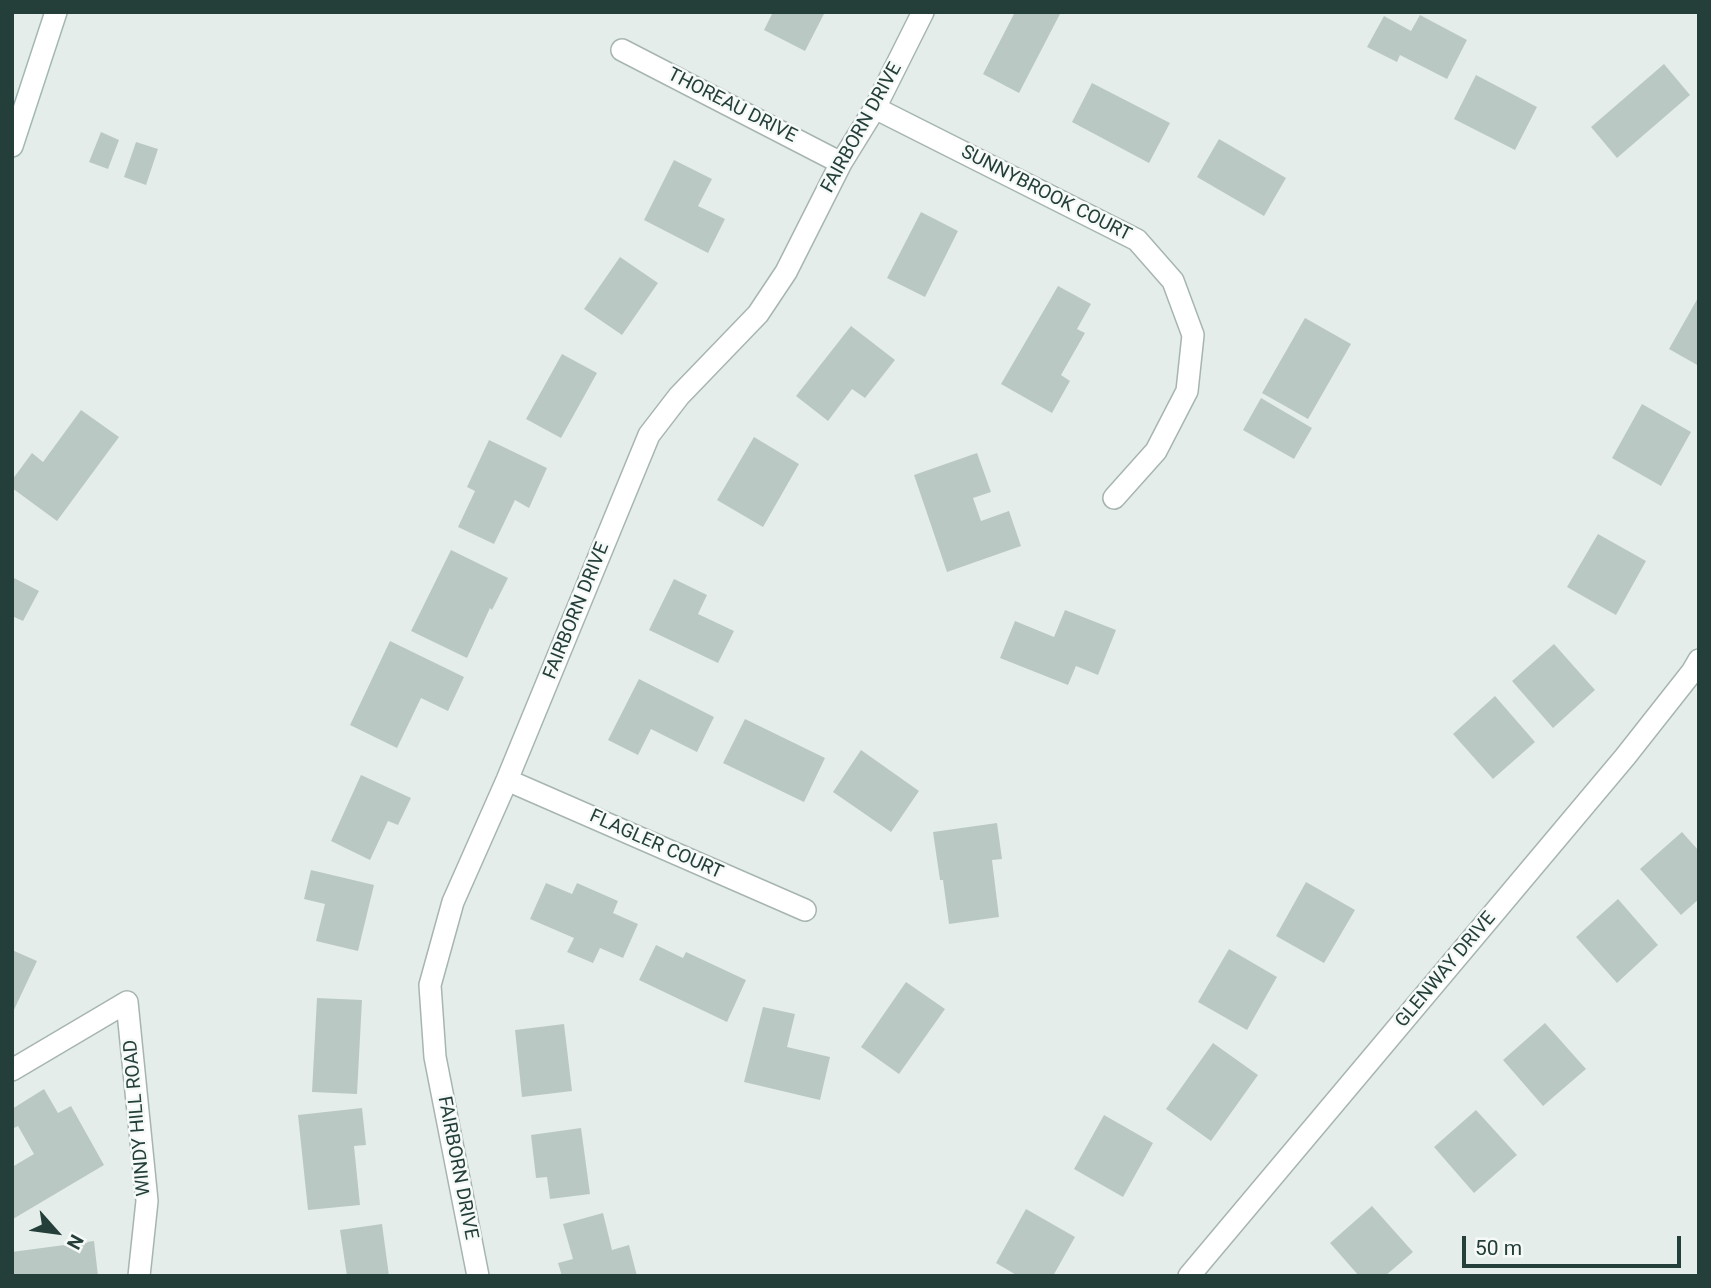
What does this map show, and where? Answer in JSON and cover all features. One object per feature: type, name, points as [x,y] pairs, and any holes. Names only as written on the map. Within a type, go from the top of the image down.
[{"type":"street","points":[[12,146],[56,12]]},
{"type":"street","name":"FAIRBORN DRIVE","points":[[478,1276],[435,1057],[430,985],[453,902],[507,780],[649,435],[679,396],[758,314],[786,272],[841,163],[875,108],[923,12]]},
{"type":"street","name":"THOREAU DRIVE","points":[[622,50],[841,163]]},
{"type":"street","name":"SUNNYBROOK COURT","points":[[875,108],[1137,240],[1173,281],[1193,335],[1187,391],[1156,451],[1114,498]]},
{"type":"street","name":"GLENWAY DRIVE","points":[[1189,1276],[1625,757],[1699,660]]},
{"type":"street","name":"FLAGLER COURT","points":[[507,780],[805,910]]},
{"type":"street","name":"WINDY HILL ROAD","points":[[12,1070],[127,1002],[147,1201],[139,1276]]},
{"type":"building","points":[[773,12],[825,12],[805,51],[764,30]]},
{"type":"building","points":[[1015,12],[1061,12],[1019,93],[983,74]]},
{"type":"building","points":[[1420,15],[1467,40],[1447,79],[1400,55],[1397,62],[1367,47],[1384,16],[1411,31]]},
{"type":"building","points":[[1664,64],[1690,95],[1617,158],[1591,127]]},
{"type":"building","points":[[1476,75],[1537,107],[1515,150],[1454,119]]},
{"type":"building","points":[[1092,83],[1170,123],[1149,163],[1072,122]]},
{"type":"building","points":[[101,132],[119,140],[108,169],[89,162]]},
{"type":"building","points":[[1219,139],[1286,178],[1264,216],[1197,177]]},
{"type":"building","points":[[136,142],[158,149],[146,185],[124,177]]},
{"type":"building","points":[[674,160],[712,179],[698,206],[725,219],[708,253],[644,220]]},
{"type":"building","points":[[921,212],[958,231],[925,297],[887,278]]},
{"type":"building","points":[[620,257],[658,283],[622,335],[584,309]]},
{"type":"building","points":[[1058,286],[1091,304],[1077,329],[1085,333],[1061,375],[1070,381],[1052,413],[1001,384]]},
{"type":"building","points":[[1699,296],[1699,366],[1669,349]]},
{"type":"building","points":[[1305,318],[1351,344],[1308,419],[1262,393]]},
{"type":"building","points":[[851,326],[895,360],[865,398],[852,389],[828,421],[796,396]]},
{"type":"building","points":[[562,354],[597,373],[561,438],[526,419]]},
{"type":"building","points":[[1261,398],[1312,428],[1294,459],[1243,430]]},
{"type":"building","points":[[1642,404],[1691,432],[1661,486],[1612,458]]},
{"type":"building","points":[[81,410],[119,437],[57,521],[12,488],[12,480],[32,453],[43,462]]},
{"type":"building","points":[[754,437],[799,464],[763,527],[717,500]]},
{"type":"building","points":[[489,440],[547,468],[529,508],[515,500],[494,544],[458,527],[475,491],[467,487]]},
{"type":"building","points":[[977,453],[991,492],[973,498],[981,521],[1009,511],[1021,546],[947,572],[914,475]]},
{"type":"building","points":[[1598,534],[1646,561],[1616,615],[1567,587]]},
{"type":"building","points":[[451,550],[508,578],[492,610],[490,608],[467,658],[411,631]]},
{"type":"building","points":[[12,577],[39,591],[23,621],[12,616]]},
{"type":"building","points":[[674,579],[707,595],[698,614],[734,631],[718,663],[649,630]]},
{"type":"building","points":[[1065,610],[1116,630],[1098,675],[1076,666],[1068,685],[1000,658],[1015,621],[1054,637]]},
{"type":"building","points":[[390,641],[464,677],[448,711],[421,698],[397,748],[350,725]]},
{"type":"building","points":[[1554,644],[1595,690],[1553,728],[1512,681]]},
{"type":"building","points":[[639,679],[714,717],[697,752],[651,729],[638,755],[608,740]]},
{"type":"building","points":[[1495,696],[1535,742],[1493,779],[1453,734]]},
{"type":"building","points":[[745,719],[825,758],[804,802],[723,763]]},
{"type":"building","points":[[861,750],[919,791],[891,832],[833,792]]},
{"type":"building","points":[[361,775],[411,798],[398,825],[388,821],[370,860],[331,841]]},
{"type":"building","points":[[997,823],[1002,859],[992,860],[999,917],[949,924],[933,832]]},
{"type":"building","points":[[1682,832],[1699,851],[1699,899],[1681,915],[1640,869]]},
{"type":"building","points":[[311,870],[374,885],[358,951],[316,941],[325,904],[304,899]]},
{"type":"building","points":[[1306,882],[1355,910],[1324,963],[1276,936]]},
{"type":"building","points":[[546,883],[572,894],[577,883],[618,901],[613,913],[638,924],[623,958],[600,948],[593,963],[567,952],[574,938],[530,919]]},
{"type":"building","points":[[1618,899],[1658,945],[1617,983],[1576,937]]},
{"type":"building","points":[[656,945],[683,958],[686,952],[746,980],[727,1022],[639,980]]},
{"type":"building","points":[[1229,949],[1277,977],[1247,1030],[1198,1002]]},
{"type":"building","points":[[12,950],[37,961],[12,1014]]},
{"type":"building","points":[[906,982],[945,1009],[899,1074],[861,1047]]},
{"type":"building","points":[[317,998],[362,1000],[357,1094],[312,1092]]},
{"type":"building","points":[[763,1007],[795,1014],[787,1047],[830,1057],[820,1100],[744,1082]]},
{"type":"building","points":[[1545,1023],[1586,1069],[1543,1106],[1503,1060]]},
{"type":"building","points":[[564,1024],[572,1091],[522,1097],[515,1030]]},
{"type":"building","points":[[1213,1043],[1258,1075],[1211,1141],[1166,1109]]},
{"type":"building","points":[[44,1089],[58,1113],[71,1106],[104,1165],[13,1219],[12,1167],[34,1154],[18,1126],[12,1129],[12,1109]]},
{"type":"building","points":[[362,1108],[366,1145],[354,1146],[360,1205],[308,1210],[298,1115]]},
{"type":"building","points":[[1476,1110],[1517,1155],[1474,1193],[1434,1147]]},
{"type":"building","points":[[1104,1115],[1153,1143],[1123,1197],[1074,1169]]},
{"type":"building","points":[[581,1128],[590,1194],[550,1199],[547,1177],[536,1178],[531,1135]]},
{"type":"building","points":[[1372,1206],[1413,1252],[1385,1276],[1359,1276],[1330,1243]]},
{"type":"building","points":[[1026,1209],[1075,1237],[1053,1276],[1018,1276],[996,1263]]},
{"type":"building","points":[[603,1213],[612,1250],[629,1245],[637,1276],[562,1276],[558,1263],[573,1259],[563,1224]]},
{"type":"building","points":[[382,1224],[389,1276],[347,1276],[340,1230]]},
{"type":"building","points":[[94,1241],[98,1276],[12,1276],[12,1252]]}]
